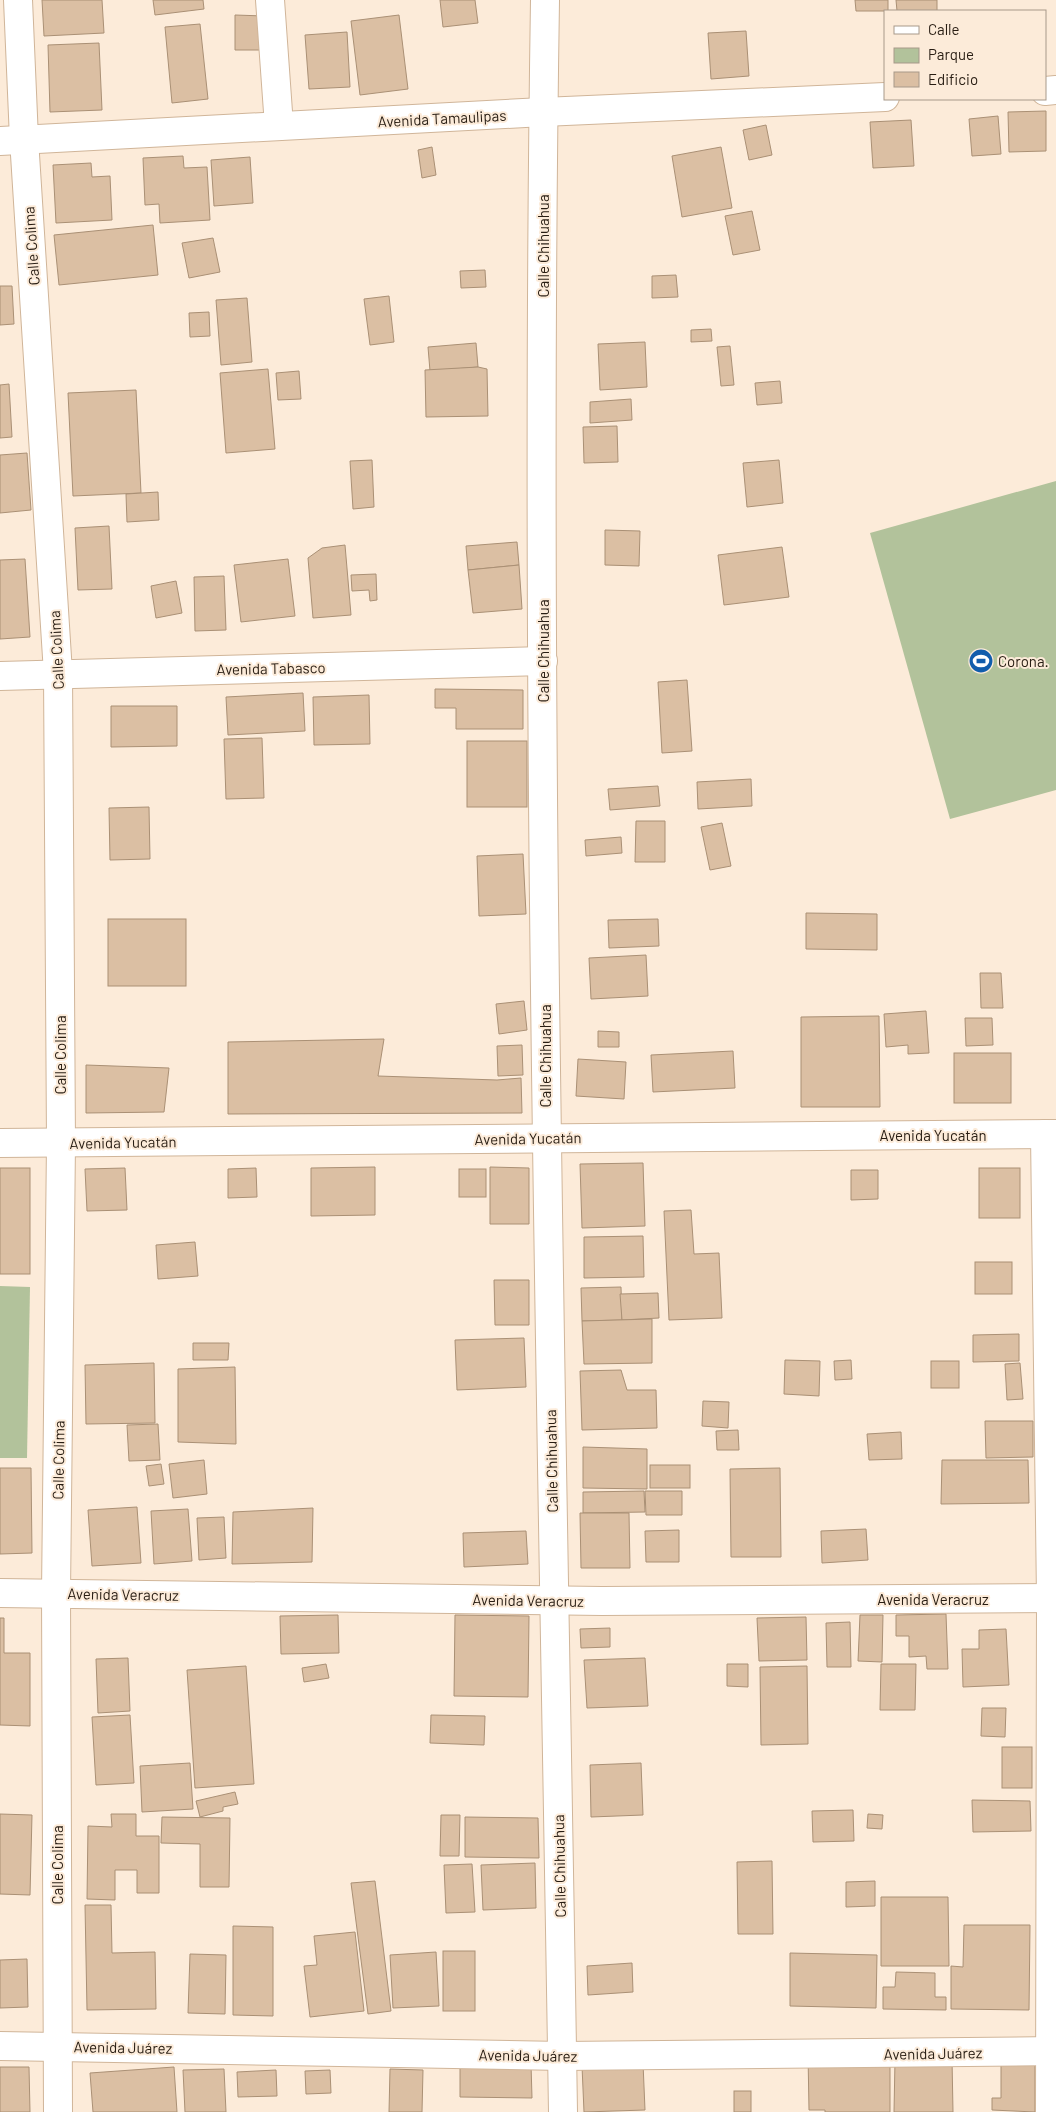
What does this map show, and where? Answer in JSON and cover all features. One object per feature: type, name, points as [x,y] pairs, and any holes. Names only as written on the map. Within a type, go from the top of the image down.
[{"type":"street","name":"Calle Colima","points":[[18,0],[12,140],[58,673],[61,1142],[56,1593],[58,2112]]},
{"type":"street","points":[[270,0],[279,126]]},
{"type":"street","name":"Calle Chihuahua","points":[[545,0],[543,112],[543,661],[546,1138],[564,2112]]},
{"type":"street","name":"Avenida Tamaulipas","points":[[12,140],[543,112],[884,97]]},
{"type":"street","name":"Avenida Tabasco","points":[[0,676],[543,661]]},
{"type":"street","points":[[1050,1134],[1053,1598],[1053,2051],[1050,2112]]},
{"type":"street","name":"Avenida Yucatán","points":[[0,1143],[1050,1134]]},
{"type":"street","name":"Avenida Veracruz","points":[[0,1593],[554,1600],[1053,1598]]},
{"type":"street","name":"Avenida Juárez","points":[[0,2046],[562,2056],[1053,2051]]},
{"type":"green space","name":"Corona.","points":[[1056,481],[1056,790],[950,819],[870,533]]},
{"type":"green space","points":[[0,1286],[30,1287],[27,1458],[0,1458]]},
{"type":"building","points":[[42,0],[102,0],[104,33],[44,36]]},
{"type":"building","points":[[153,0],[203,0],[204,9],[155,15]]},
{"type":"building","points":[[440,0],[475,0],[478,23],[443,27]]},
{"type":"building","points":[[855,0],[888,0],[888,10],[856,11]]},
{"type":"building","points":[[896,0],[937,0],[937,10],[897,10]]},
{"type":"building","points":[[235,15],[264,16],[265,50],[235,50]]},
{"type":"building","points":[[399,15],[408,89],[360,95],[351,21]]},
{"type":"building","points":[[200,24],[208,99],[172,103],[165,27]]},
{"type":"building","points":[[746,31],[749,76],[711,79],[708,33]]},
{"type":"building","points":[[347,32],[350,87],[309,89],[305,35]]},
{"type":"building","points":[[99,43],[102,110],[50,112],[48,45]]},
{"type":"building","points":[[1046,111],[1046,151],[1009,152],[1008,112]]},
{"type":"building","points":[[998,116],[1001,154],[972,156],[969,119]]},
{"type":"building","points":[[911,120],[914,166],[873,168],[870,122]]},
{"type":"building","points":[[766,125],[772,155],[749,160],[743,130]]},
{"type":"building","points":[[432,147],[436,175],[422,178],[418,150]]},
{"type":"building","points":[[721,147],[732,208],[682,217],[672,156]]},
{"type":"building","points":[[183,156],[184,168],[207,167],[210,220],[160,223],[159,204],[145,205],[143,158]]},
{"type":"building","points":[[250,157],[253,203],[214,206],[211,160]]},
{"type":"building","points":[[91,163],[92,177],[110,176],[112,220],[56,223],[53,165]]},
{"type":"building","points":[[752,211],[760,250],[733,255],[725,216]]},
{"type":"building","points":[[153,225],[158,275],[59,285],[54,235]]},
{"type":"building","points":[[213,238],[220,272],[189,278],[182,243]]},
{"type":"building","points":[[485,270],[486,287],[461,288],[460,271]]},
{"type":"building","points":[[676,275],[678,297],[652,298],[652,276]]},
{"type":"building","points":[[0,286],[12,286],[14,324],[0,325]]},
{"type":"building","points":[[389,296],[394,342],[370,345],[364,299]]},
{"type":"building","points":[[247,298],[252,362],[221,365],[216,300]]},
{"type":"building","points":[[209,312],[210,336],[190,337],[189,313]]},
{"type":"building","points":[[711,329],[712,341],[691,342],[691,330]]},
{"type":"building","points":[[645,342],[647,387],[600,390],[598,344]]},
{"type":"building","points":[[476,343],[478,367],[430,371],[428,347]]},
{"type":"building","points":[[730,346],[734,385],[721,386],[717,347]]},
{"type":"building","points":[[478,367],[487,369],[488,416],[426,417],[425,370]]},
{"type":"building","points":[[268,369],[275,449],[226,453],[220,373]]},
{"type":"building","points":[[299,371],[301,399],[278,400],[276,373]]},
{"type":"building","points":[[780,381],[782,403],[757,405],[755,383]]},
{"type":"building","points":[[9,384],[12,437],[0,438],[0,385]]},
{"type":"building","points":[[136,390],[141,493],[73,496],[68,393]]},
{"type":"building","points":[[631,399],[632,420],[590,423],[590,402]]},
{"type":"building","points":[[617,426],[618,462],[584,463],[583,427]]},
{"type":"building","points":[[27,453],[31,510],[0,513],[0,455]]},
{"type":"building","points":[[372,460],[374,507],[353,509],[350,461]]},
{"type":"building","points":[[779,460],[783,503],[747,507],[743,463]]},
{"type":"building","points":[[158,492],[159,520],[127,522],[126,494]]},
{"type":"building","points":[[109,526],[112,589],[78,590],[75,528]]},
{"type":"building","points":[[605,530],[640,531],[639,566],[605,565]]},
{"type":"building","points":[[517,542],[519,565],[468,570],[466,546]]},
{"type":"building","points":[[345,545],[351,615],[313,618],[308,558],[322,548]]},
{"type":"building","points":[[782,547],[789,597],[724,605],[718,555]]},
{"type":"building","points":[[25,559],[30,637],[0,639],[0,560]]},
{"type":"building","points":[[288,559],[295,616],[241,622],[234,565]]},
{"type":"building","points":[[519,565],[522,609],[473,613],[468,570]]},
{"type":"building","points":[[376,574],[377,600],[370,601],[369,590],[352,591],[351,575]]},
{"type":"building","points":[[224,576],[226,630],[195,631],[194,577]]},
{"type":"building","points":[[176,581],[182,613],[156,618],[151,586]]},
{"type":"building","points":[[687,680],[692,751],[662,753],[658,682]]},
{"type":"building","points":[[435,689],[523,690],[523,729],[456,729],[456,708],[435,708]]},
{"type":"building","points":[[303,693],[305,731],[228,735],[226,697]]},
{"type":"building","points":[[369,695],[370,744],[314,745],[313,697]]},
{"type":"building","points":[[111,706],[177,706],[177,746],[111,747]]},
{"type":"building","points":[[262,738],[264,798],[226,799],[224,739]]},
{"type":"building","points":[[467,741],[527,741],[527,807],[467,807]]},
{"type":"building","points":[[751,779],[752,806],[698,809],[697,782]]},
{"type":"building","points":[[658,786],[660,806],[610,810],[608,789]]},
{"type":"building","points":[[149,807],[150,859],[110,860],[109,808]]},
{"type":"building","points":[[636,821],[665,821],[665,862],[635,862]]},
{"type":"building","points":[[722,823],[731,866],[710,870],[701,827]]},
{"type":"building","points":[[621,837],[622,853],[586,856],[585,840]]},
{"type":"building","points":[[523,854],[526,914],[479,916],[477,856]]},
{"type":"building","points":[[806,913],[877,914],[877,950],[806,949]]},
{"type":"building","points":[[108,919],[186,919],[186,986],[108,986]]},
{"type":"building","points":[[658,919],[659,946],[609,948],[608,920]]},
{"type":"building","points":[[646,955],[648,996],[591,999],[589,958]]},
{"type":"building","points":[[980,973],[1001,973],[1003,1008],[981,1008]]},
{"type":"building","points":[[524,1001],[527,1030],[499,1034],[496,1004]]},
{"type":"building","points":[[926,1011],[929,1053],[908,1054],[908,1045],[886,1047],[884,1014]]},
{"type":"building","points":[[879,1016],[880,1107],[801,1107],[801,1017]]},
{"type":"building","points":[[965,1018],[992,1018],[993,1045],[966,1046]]},
{"type":"building","points":[[598,1031],[619,1032],[619,1047],[598,1047]]},
{"type":"building","points":[[384,1039],[378,1076],[497,1080],[521,1078],[522,1113],[228,1114],[228,1042]]},
{"type":"building","points":[[522,1045],[523,1075],[498,1076],[497,1046]]},
{"type":"building","points":[[733,1051],[735,1088],[653,1092],[651,1055]]},
{"type":"building","points":[[954,1053],[1011,1053],[1011,1103],[954,1103]]},
{"type":"building","points":[[578,1059],[626,1062],[624,1099],[576,1096]]},
{"type":"building","points":[[86,1065],[169,1068],[164,1112],[86,1113]]},
{"type":"building","points":[[643,1163],[645,1226],[582,1228],[580,1164]]},
{"type":"building","points":[[375,1167],[375,1215],[311,1216],[311,1168]]},
{"type":"building","points":[[490,1167],[529,1168],[529,1224],[490,1224]]},
{"type":"building","points":[[0,1168],[30,1168],[30,1274],[0,1274]]},
{"type":"building","points":[[125,1168],[127,1210],[87,1211],[85,1169]]},
{"type":"building","points":[[256,1168],[257,1197],[228,1198],[228,1169]]},
{"type":"building","points":[[979,1168],[1020,1168],[1020,1218],[979,1218]]},
{"type":"building","points":[[459,1169],[486,1169],[486,1197],[459,1197]]},
{"type":"building","points":[[851,1170],[878,1170],[878,1199],[851,1200]]},
{"type":"building","points":[[691,1210],[694,1254],[719,1253],[722,1318],[669,1320],[664,1211]]},
{"type":"building","points":[[643,1236],[644,1277],[584,1278],[584,1237]]},
{"type":"building","points":[[195,1242],[198,1276],[158,1279],[156,1245]]},
{"type":"building","points":[[975,1262],[1012,1262],[1012,1294],[975,1294]]},
{"type":"building","points":[[494,1280],[529,1280],[529,1325],[495,1325]]},
{"type":"building","points":[[621,1287],[622,1320],[582,1321],[581,1288]]},
{"type":"building","points":[[658,1293],[659,1318],[622,1320],[620,1294]]},
{"type":"building","points":[[652,1319],[652,1363],[584,1364],[582,1321]]},
{"type":"building","points":[[1019,1334],[1019,1361],[973,1362],[973,1335]]},
{"type":"building","points":[[524,1338],[526,1387],[457,1390],[455,1340]]},
{"type":"building","points":[[193,1343],[229,1343],[228,1360],[193,1360]]},
{"type":"building","points":[[785,1360],[820,1361],[819,1396],[784,1394]]},
{"type":"building","points":[[851,1360],[852,1379],[835,1380],[834,1361]]},
{"type":"building","points":[[931,1361],[959,1361],[959,1388],[931,1388]]},
{"type":"building","points":[[154,1363],[155,1423],[86,1424],[85,1365]]},
{"type":"building","points":[[1020,1363],[1023,1399],[1007,1400],[1005,1364]]},
{"type":"building","points":[[235,1367],[236,1444],[178,1442],[178,1369]]},
{"type":"building","points":[[621,1370],[627,1390],[656,1390],[657,1428],[582,1430],[580,1371]]},
{"type":"building","points":[[703,1401],[729,1402],[728,1428],[702,1426]]},
{"type":"building","points":[[985,1421],[1033,1421],[1033,1457],[986,1458]]},
{"type":"building","points":[[158,1424],[160,1460],[129,1461],[127,1425]]},
{"type":"building","points":[[738,1430],[739,1450],[717,1450],[716,1431]]},
{"type":"building","points":[[901,1432],[902,1459],[869,1460],[867,1434]]},
{"type":"building","points":[[583,1447],[647,1449],[647,1489],[583,1488]]},
{"type":"building","points":[[204,1460],[207,1494],[173,1498],[169,1464]]},
{"type":"building","points":[[942,1460],[1028,1460],[1029,1503],[941,1504]]},
{"type":"building","points":[[161,1464],[164,1484],[149,1486],[146,1466]]},
{"type":"building","points":[[650,1465],[690,1465],[690,1488],[650,1488]]},
{"type":"building","points":[[0,1468],[31,1468],[32,1553],[0,1554]]},
{"type":"building","points":[[780,1468],[781,1557],[731,1557],[730,1469]]},
{"type":"building","points":[[644,1491],[645,1512],[583,1513],[583,1492]]},
{"type":"building","points":[[645,1491],[682,1491],[682,1515],[646,1515]]},
{"type":"building","points":[[137,1507],[141,1563],[92,1566],[88,1510]]},
{"type":"building","points":[[313,1508],[312,1562],[232,1564],[233,1512]]},
{"type":"building","points":[[188,1509],[192,1561],[154,1564],[151,1511]]},
{"type":"building","points":[[580,1513],[629,1513],[630,1568],[581,1568]]},
{"type":"building","points":[[224,1517],[226,1558],[199,1560],[197,1518]]},
{"type":"building","points":[[866,1529],[868,1560],[822,1563],[821,1531]]},
{"type":"building","points":[[679,1530],[679,1562],[646,1562],[645,1531]]},
{"type":"building","points":[[526,1531],[528,1564],[464,1567],[463,1533]]},
{"type":"building","points":[[946,1614],[948,1669],[927,1669],[926,1656],[909,1657],[909,1636],[896,1636],[896,1615]]},
{"type":"building","points":[[338,1615],[339,1653],[281,1654],[280,1616]]},
{"type":"building","points":[[455,1615],[529,1616],[528,1697],[454,1696]]},
{"type":"building","points":[[860,1615],[883,1615],[882,1662],[858,1661]]},
{"type":"building","points":[[806,1617],[807,1660],[759,1661],[757,1618]]},
{"type":"building","points":[[0,1618],[4,1618],[4,1653],[30,1653],[30,1726],[0,1725]]},
{"type":"building","points":[[850,1622],[851,1667],[827,1667],[826,1623]]},
{"type":"building","points":[[610,1628],[610,1647],[581,1648],[580,1629]]},
{"type":"building","points":[[1006,1629],[1009,1685],[963,1687],[962,1649],[979,1649],[979,1630]]},
{"type":"building","points":[[128,1658],[130,1711],[98,1713],[96,1659]]},
{"type":"building","points":[[645,1658],[648,1706],[587,1708],[584,1660]]},
{"type":"building","points":[[326,1664],[329,1678],[304,1682],[302,1668]]},
{"type":"building","points":[[727,1664],[748,1664],[748,1687],[727,1686]]},
{"type":"building","points":[[881,1664],[916,1664],[915,1710],[880,1710]]},
{"type":"building","points":[[246,1666],[254,1784],[195,1788],[187,1670]]},
{"type":"building","points":[[807,1666],[808,1744],[761,1745],[760,1667]]},
{"type":"building","points":[[982,1708],[1006,1708],[1005,1737],[981,1736]]},
{"type":"building","points":[[130,1715],[134,1783],[96,1785],[92,1717]]},
{"type":"building","points":[[431,1715],[485,1716],[484,1745],[430,1743]]},
{"type":"building","points":[[1002,1747],[1032,1747],[1032,1788],[1002,1788]]},
{"type":"building","points":[[190,1763],[193,1809],[142,1812],[140,1766]]},
{"type":"building","points":[[641,1763],[643,1815],[591,1817],[590,1765]]},
{"type":"building","points":[[235,1792],[238,1804],[223,1807],[223,1811],[200,1817],[196,1801]]},
{"type":"building","points":[[972,1800],[1030,1801],[1031,1831],[973,1832]]},
{"type":"building","points":[[853,1810],[854,1841],[813,1842],[812,1811]]},
{"type":"building","points":[[0,1814],[32,1815],[30,1895],[0,1894]]},
{"type":"building","points":[[111,1814],[136,1814],[136,1836],[159,1836],[159,1893],[137,1893],[137,1870],[115,1870],[115,1900],[87,1899],[88,1826],[112,1827]]},
{"type":"building","points":[[868,1814],[883,1815],[882,1829],[867,1828]]},
{"type":"building","points":[[441,1815],[460,1815],[459,1856],[440,1856]]},
{"type":"building","points":[[162,1817],[230,1818],[229,1887],[200,1887],[200,1844],[161,1843]]},
{"type":"building","points":[[465,1817],[538,1818],[539,1858],[465,1857]]},
{"type":"building","points":[[772,1861],[773,1934],[738,1934],[737,1862]]},
{"type":"building","points":[[535,1863],[536,1908],[483,1910],[481,1865]]},
{"type":"building","points":[[472,1864],[475,1912],[446,1913],[444,1865]]},
{"type":"building","points":[[375,1881],[391,2011],[368,2014],[351,1883]]},
{"type":"building","points":[[875,1881],[875,1906],[846,1907],[846,1882]]},
{"type":"building","points":[[881,1897],[948,1897],[949,1966],[881,1966]]},
{"type":"building","points":[[85,1905],[111,1905],[112,1953],[155,1952],[156,2009],[87,2010]]},
{"type":"building","points":[[964,1925],[1030,1925],[1029,2010],[951,2009],[951,1966],[963,1967]]},
{"type":"building","points":[[233,1926],[273,1927],[273,2016],[233,2015]]},
{"type":"building","points":[[355,1932],[364,2011],[310,2017],[304,1966],[317,1965],[314,1936]]},
{"type":"building","points":[[443,1951],[475,1951],[475,2011],[443,2011]]},
{"type":"building","points":[[436,1952],[439,2006],[393,2008],[390,1955]]},
{"type":"building","points":[[790,1953],[877,1955],[876,2008],[790,2006]]},
{"type":"building","points":[[190,1954],[226,1955],[225,2014],[188,2013]]},
{"type":"building","points":[[27,1959],[28,2007],[0,2008],[0,1960]]},
{"type":"building","points":[[632,1963],[633,1992],[588,1995],[587,1966]]},
{"type":"building","points":[[896,1972],[935,1973],[935,1997],[946,1997],[946,2010],[883,2009],[883,1987],[895,1987]]},
{"type":"building","points":[[890,2053],[890,2112],[825,2112],[825,2110],[809,2110],[808,2054]]},
{"type":"building","points":[[952,2059],[953,2112],[894,2112],[895,2060]]},
{"type":"building","points":[[643,2063],[645,2110],[584,2112],[582,2066]]},
{"type":"building","points":[[460,2064],[531,2064],[532,2098],[460,2097]]},
{"type":"building","points":[[1035,2064],[1035,2112],[992,2110],[992,2098],[1001,2098],[1001,2065]]},
{"type":"building","points":[[0,2067],[29,2067],[30,2112],[0,2112]]},
{"type":"building","points":[[174,2067],[177,2112],[93,2112],[90,2073]]},
{"type":"building","points":[[224,2069],[226,2112],[185,2112],[183,2070]]},
{"type":"building","points":[[390,2069],[423,2070],[422,2112],[389,2112]]},
{"type":"building","points":[[276,2070],[277,2096],[238,2097],[237,2072]]},
{"type":"building","points":[[330,2070],[331,2093],[306,2094],[305,2071]]},
{"type":"building","points":[[734,2091],[751,2091],[751,2112],[734,2112]]},
{"type":"place","name":"Corona.","points":[[981,661]]}]
